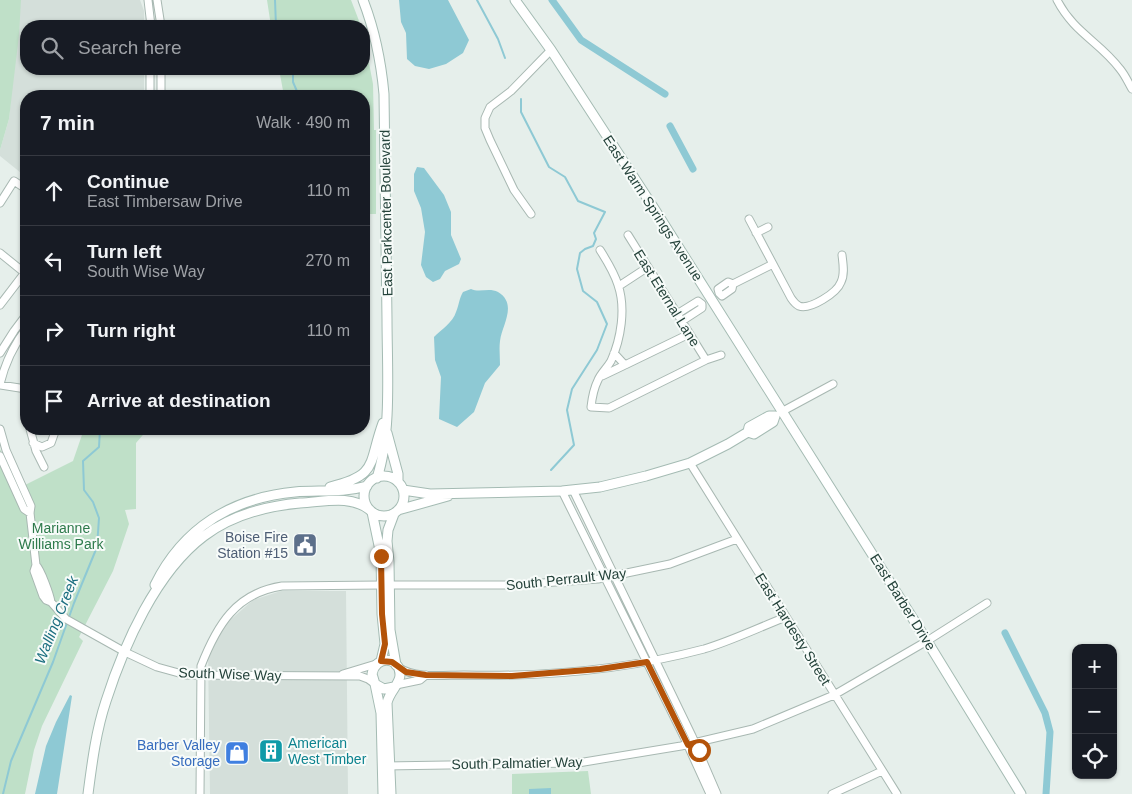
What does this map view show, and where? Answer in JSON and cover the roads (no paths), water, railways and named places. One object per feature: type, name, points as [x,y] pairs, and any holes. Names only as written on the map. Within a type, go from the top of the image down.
[{"type":"street","points":[[148,0],[150,20]]},
{"type":"street","points":[[157,0],[160,20]]},
{"type":"street","name":"East Parkcenter Boulevard","points":[[363,0],[369,20]]},
{"type":"street","name":"East Warm Springs Avenue","points":[[515,0],[551,50],[715,295],[783,411]]},
{"type":"street","points":[[1057,0],[1073,25],[1121,69],[1132,89]]},
{"type":"street","name":"East Parkcenter Boulevard","points":[[370,23],[376,42],[384,94],[386,428],[382,462],[377,478]]},
{"type":"street","points":[[531,214],[514,190],[494,149],[485,128],[485,118],[490,107],[511,91],[551,50]]},
{"type":"street","points":[[150,75],[150,90]]},
{"type":"street","points":[[160,90],[161,75]]},
{"type":"street","points":[[0,203],[14,180],[20,184]]},
{"type":"street","points":[[749,219],[790,298],[800,306],[809,306],[834,293],[842,282],[844,268],[842,255]]},
{"type":"street","points":[[756,233],[768,227]]},
{"type":"street","name":"East Eternal Lane","points":[[628,235],[706,360]]},
{"type":"street","points":[[600,250],[612,269],[619,286],[622,303],[621,324],[614,353],[609,364],[596,382],[591,407],[609,408],[706,360],[722,355]]},
{"type":"street","points":[[0,253],[20,268]]},
{"type":"street","points":[[682,321],[702,308],[702,304],[715,295],[722,296],[732,289],[733,284],[773,264]]},
{"type":"street","points":[[619,286],[648,267]]},
{"type":"street","points":[[0,305],[20,280]]},
{"type":"street","points":[[677,314],[698,301],[702,304]]},
{"type":"street","points":[[0,353],[20,322]]},
{"type":"street","points":[[599,377],[689,334]]},
{"type":"street","points":[[20,338],[6,364],[0,385],[20,388]]},
{"type":"street","points":[[614,353],[626,365]]},
{"type":"street","points":[[144,612],[169,559],[189,536],[239,504],[271,495],[347,490],[367,486],[377,478],[388,477],[401,486],[423,494],[562,491],[600,487],[690,463],[748,432],[754,434],[773,422],[775,416],[832,384]]},
{"type":"street","name":"East Barber Drive","points":[[783,411],[1021,794]]},
{"type":"street","points":[[312,492],[349,483],[359,478],[367,470],[374,459],[378,436],[386,414]]},
{"type":"street","name":"East Parkcenter Boulevard","points":[[386,428],[401,486]]},
{"type":"street","points":[[0,429],[6,450],[31,506],[30,514]]},
{"type":"street","points":[[32,435],[44,466]]},
{"type":"street","points":[[34,443],[42,447],[51,442],[54,435]]},
{"type":"street","points":[[0,456],[24,509],[30,514]]},
{"type":"street","name":"East Hardesty Street","points":[[690,463],[897,794]]},
{"type":"street","points":[[367,486],[364,498],[371,511],[381,556],[390,630],[400,675],[387,704],[386,766],[382,794]]},
{"type":"street","points":[[391,794],[386,766],[381,713],[372,674],[385,644],[385,585],[388,530],[396,512],[404,501],[401,486]]},
{"type":"street","points":[[573,490],[655,660],[692,744],[710,794]]},
{"type":"street","points":[[562,491],[604,578],[717,794]]},
{"type":"street","points":[[88,794],[94,755],[106,701],[125,652],[154,594],[183,555],[203,537],[237,517],[261,509],[286,504],[343,500],[355,501],[383,516],[458,493]]},
{"type":"street","name":"South Wise Way","points":[[30,514],[36,565],[41,570],[51,602],[66,619],[157,668],[174,673],[201,675],[360,676],[368,678],[375,684]]},
{"type":"street","name":"South Perrault Way","points":[[200,794],[201,666],[222,624],[235,607],[253,594],[282,586],[514,585],[604,578],[670,564],[737,539]]},
{"type":"street","name":"South Palmatier Way","points":[[386,766],[578,764],[692,744],[753,729],[834,694],[927,641],[987,603]]},
{"type":"street","points":[[378,663],[388,660],[406,672],[426,675],[524,676],[600,669],[647,662],[705,648],[786,617]]},
{"type":"street","name":"South Wise Way","points":[[338,675],[378,663]]},
{"type":"street","points":[[375,684],[384,689],[420,680],[426,675]]},
{"type":"street","points":[[832,794],[882,771]]},
{"type":"water","points":[[399,0],[448,0],[469,40],[463,53],[446,64],[429,69],[415,66],[407,59],[406,33],[401,22]]},
{"type":"water","points":[[417,167],[424,168],[444,195],[451,212],[451,235],[461,259],[459,264],[445,271],[440,279],[433,282],[426,277],[421,265],[425,232],[421,208],[414,191],[414,174]]},
{"type":"water","points":[[471,289],[498,292],[507,302],[508,309],[500,341],[500,365],[485,383],[474,412],[457,427],[439,419],[441,377],[435,360],[434,337],[452,319],[463,292]]},
{"type":"water","points":[[70,695],[72,696],[57,794],[35,794],[46,746]]},
{"type":"water","points":[[551,788],[551,794],[529,794],[529,789]]},
{"type":"waterway","name":"Walling Creek","points":[[275,0],[276,20]]},
{"type":"waterway","points":[[477,0],[498,39],[505,58]]},
{"type":"waterway","points":[[552,0],[581,40],[665,94]]},
{"type":"waterway","name":"Walling Creek","points":[[293,75],[293,82],[296,90]]},
{"type":"waterway","points":[[521,99],[521,112],[549,167],[565,177],[578,201],[605,212],[594,233],[596,239],[593,246],[580,253],[577,269],[583,291],[597,302],[607,324],[597,350],[572,389],[567,410],[574,445],[551,470]]},
{"type":"waterway","points":[[670,126],[693,169]]},
{"type":"waterway","name":"Walling Creek","points":[[3,794],[11,761],[53,662],[97,547],[99,518],[93,502],[84,490],[83,461],[99,447],[100,435]]},
{"type":"waterway","points":[[1005,633],[1045,713],[1050,732],[1046,794]]},
{"type":"place","name":"Boise Fire Station #15","points":[[305,545]]},
{"type":"place","name":"American West Timber","points":[[271,751]]},
{"type":"place","name":"Barber Valley Storage","points":[[237,753]]},
{"type":"park label","name":"Marianne Williams Park","points":[[61,536]]}]
